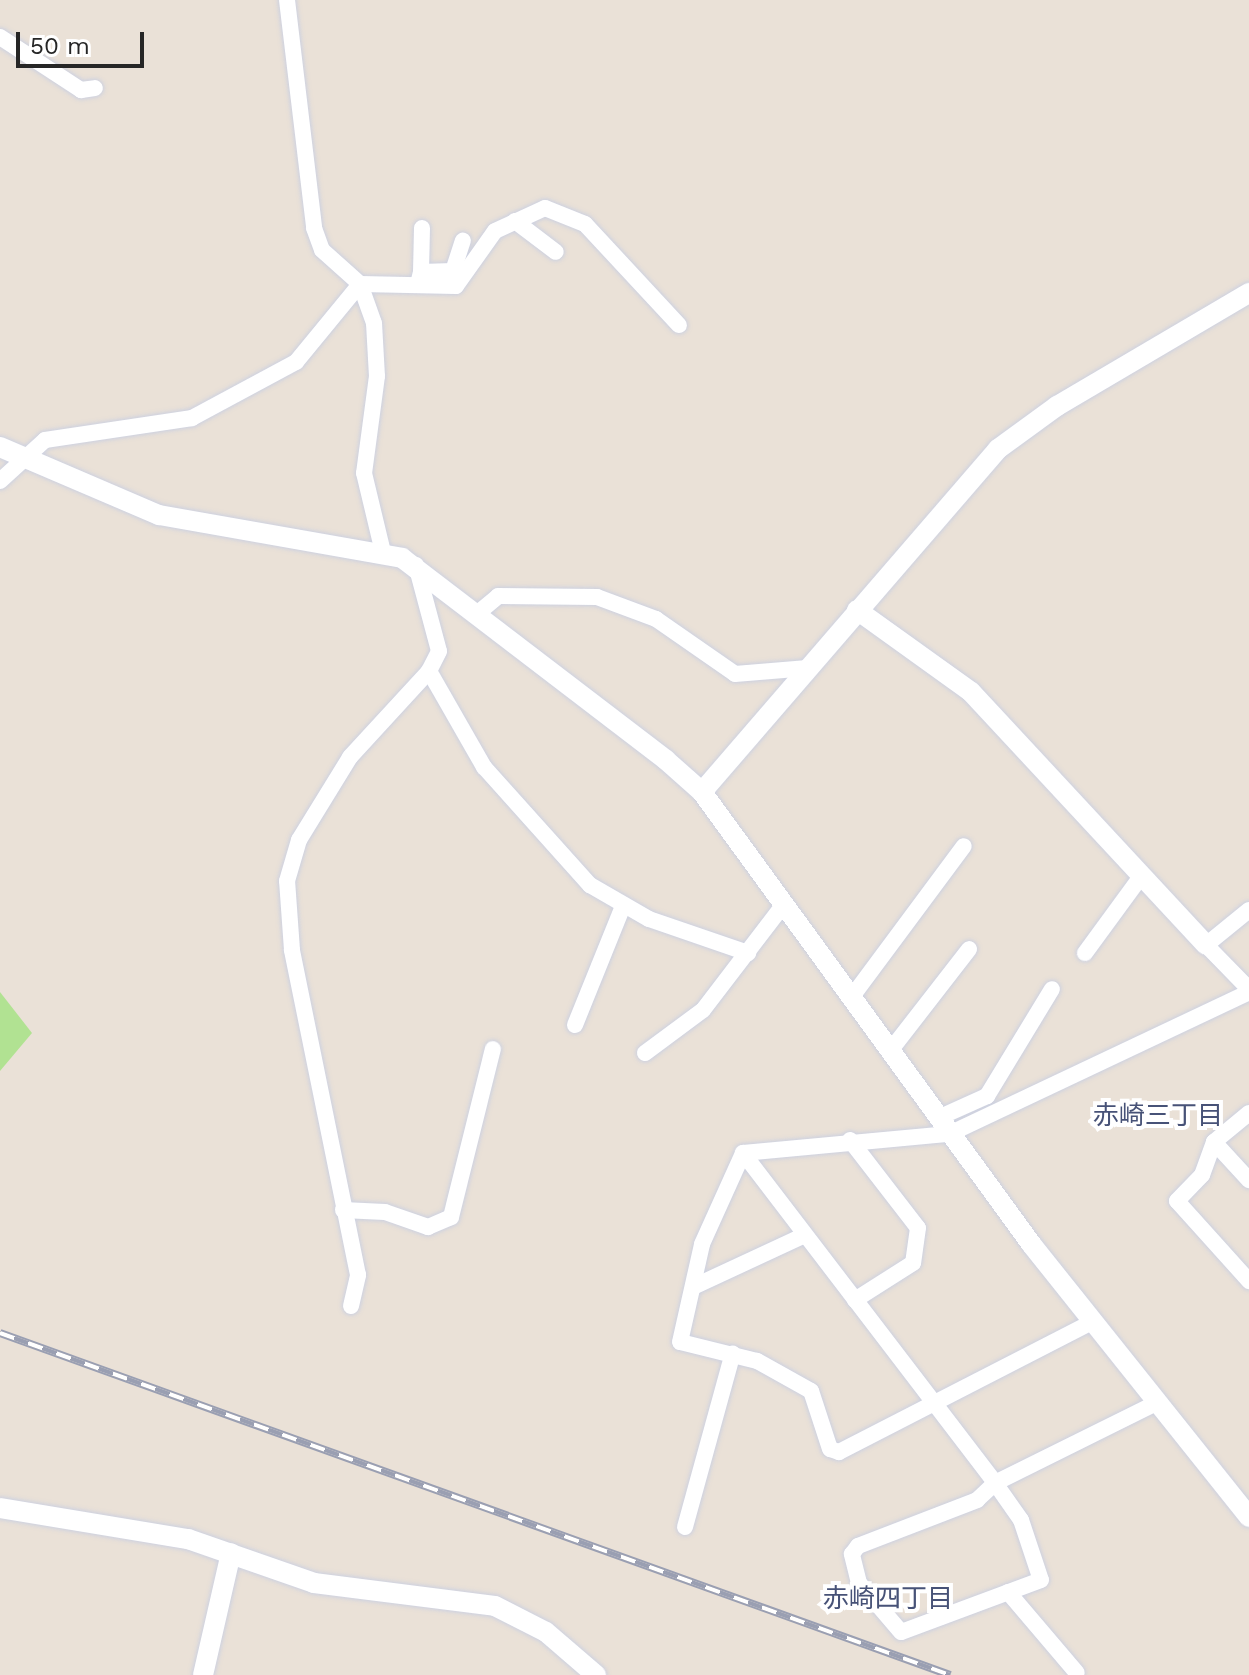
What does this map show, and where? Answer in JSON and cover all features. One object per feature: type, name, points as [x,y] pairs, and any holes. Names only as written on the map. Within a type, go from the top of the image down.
[{"type":"street","points":[[287,0],[314,228],[322,250],[360,284],[378,347],[364,473],[383,552]]},
{"type":"street","points":[[0,37],[81,90],[95,88]]},
{"type":"street","points":[[420,278],[456,286],[489,237],[545,208],[585,224],[679,325]]},
{"type":"street","points":[[515,221],[556,252]]},
{"type":"street","points":[[420,278],[422,228]]},
{"type":"street","points":[[0,481],[19,457],[78,430],[192,418],[296,362],[360,284],[453,271],[463,241]]},
{"type":"street","points":[[702,792],[971,475],[1026,425],[1249,293]]},
{"type":"street","points":[[0,447],[159,515],[383,552],[416,565],[702,792],[943,1126],[1249,1517]]},
{"type":"street","points":[[351,1306],[358,1275],[292,950],[287,881],[299,840],[350,757],[429,671],[439,651],[416,565]]},
{"type":"street","points":[[478,613],[498,596],[597,597],[656,619],[735,674],[808,668]]},
{"type":"street","points":[[743,1153],[943,1126],[1249,990],[971,692],[857,610]]},
{"type":"street","points":[[429,671],[484,767],[590,885],[623,906],[748,953]]},
{"type":"street","points":[[851,998],[964,846]]},
{"type":"street","points":[[1085,953],[1142,875]]},
{"type":"street","points":[[645,1053],[703,1010],[784,904]]},
{"type":"street","points":[[575,1025],[623,906]]},
{"type":"street","points":[[1206,945],[1249,910]]},
{"type":"street","points":[[890,1051],[969,949]]},
{"type":"street","points":[[943,1126],[987,1096],[1052,989]]},
{"type":"street","points":[[343,1210],[385,1212],[428,1227],[451,1217],[493,1049]]},
{"type":"street","points":[[1249,1113],[1214,1142],[1202,1175],[1177,1201],[1249,1281]]},
{"type":"street","points":[[850,1140],[918,1228],[913,1263],[855,1300]]},
{"type":"street","points":[[1214,1142],[1249,1180]]},
{"type":"street","points":[[743,1153],[702,1244],[680,1342],[733,1353],[811,1391],[830,1449],[839,1452],[1094,1321]]},
{"type":"street","points":[[743,1153],[803,1236],[938,1403],[995,1483],[1021,1520],[1041,1580],[901,1632],[859,1583],[852,1554],[977,1500],[995,1483],[1158,1402]]},
{"type":"street","points":[[693,1287],[803,1236]]},
{"type":"street","points":[[685,1527],[733,1353]]},
{"type":"street","points":[[0,1508],[188,1539],[314,1583],[495,1606],[546,1632],[596,1675]]},
{"type":"street","points":[[203,1675],[231,1553]]},
{"type":"street","points":[[1008,1592],[1077,1673]]},
{"type":"green space","points":[[0,992],[32,1033],[0,1071]]},
{"type":"railway","points":[[0,1333],[950,1675]]},
{"type":"district","name":"赤崎三丁目","points":[[1158,1116]]},
{"type":"district","name":"赤崎四丁目","points":[[888,1599]]}]
